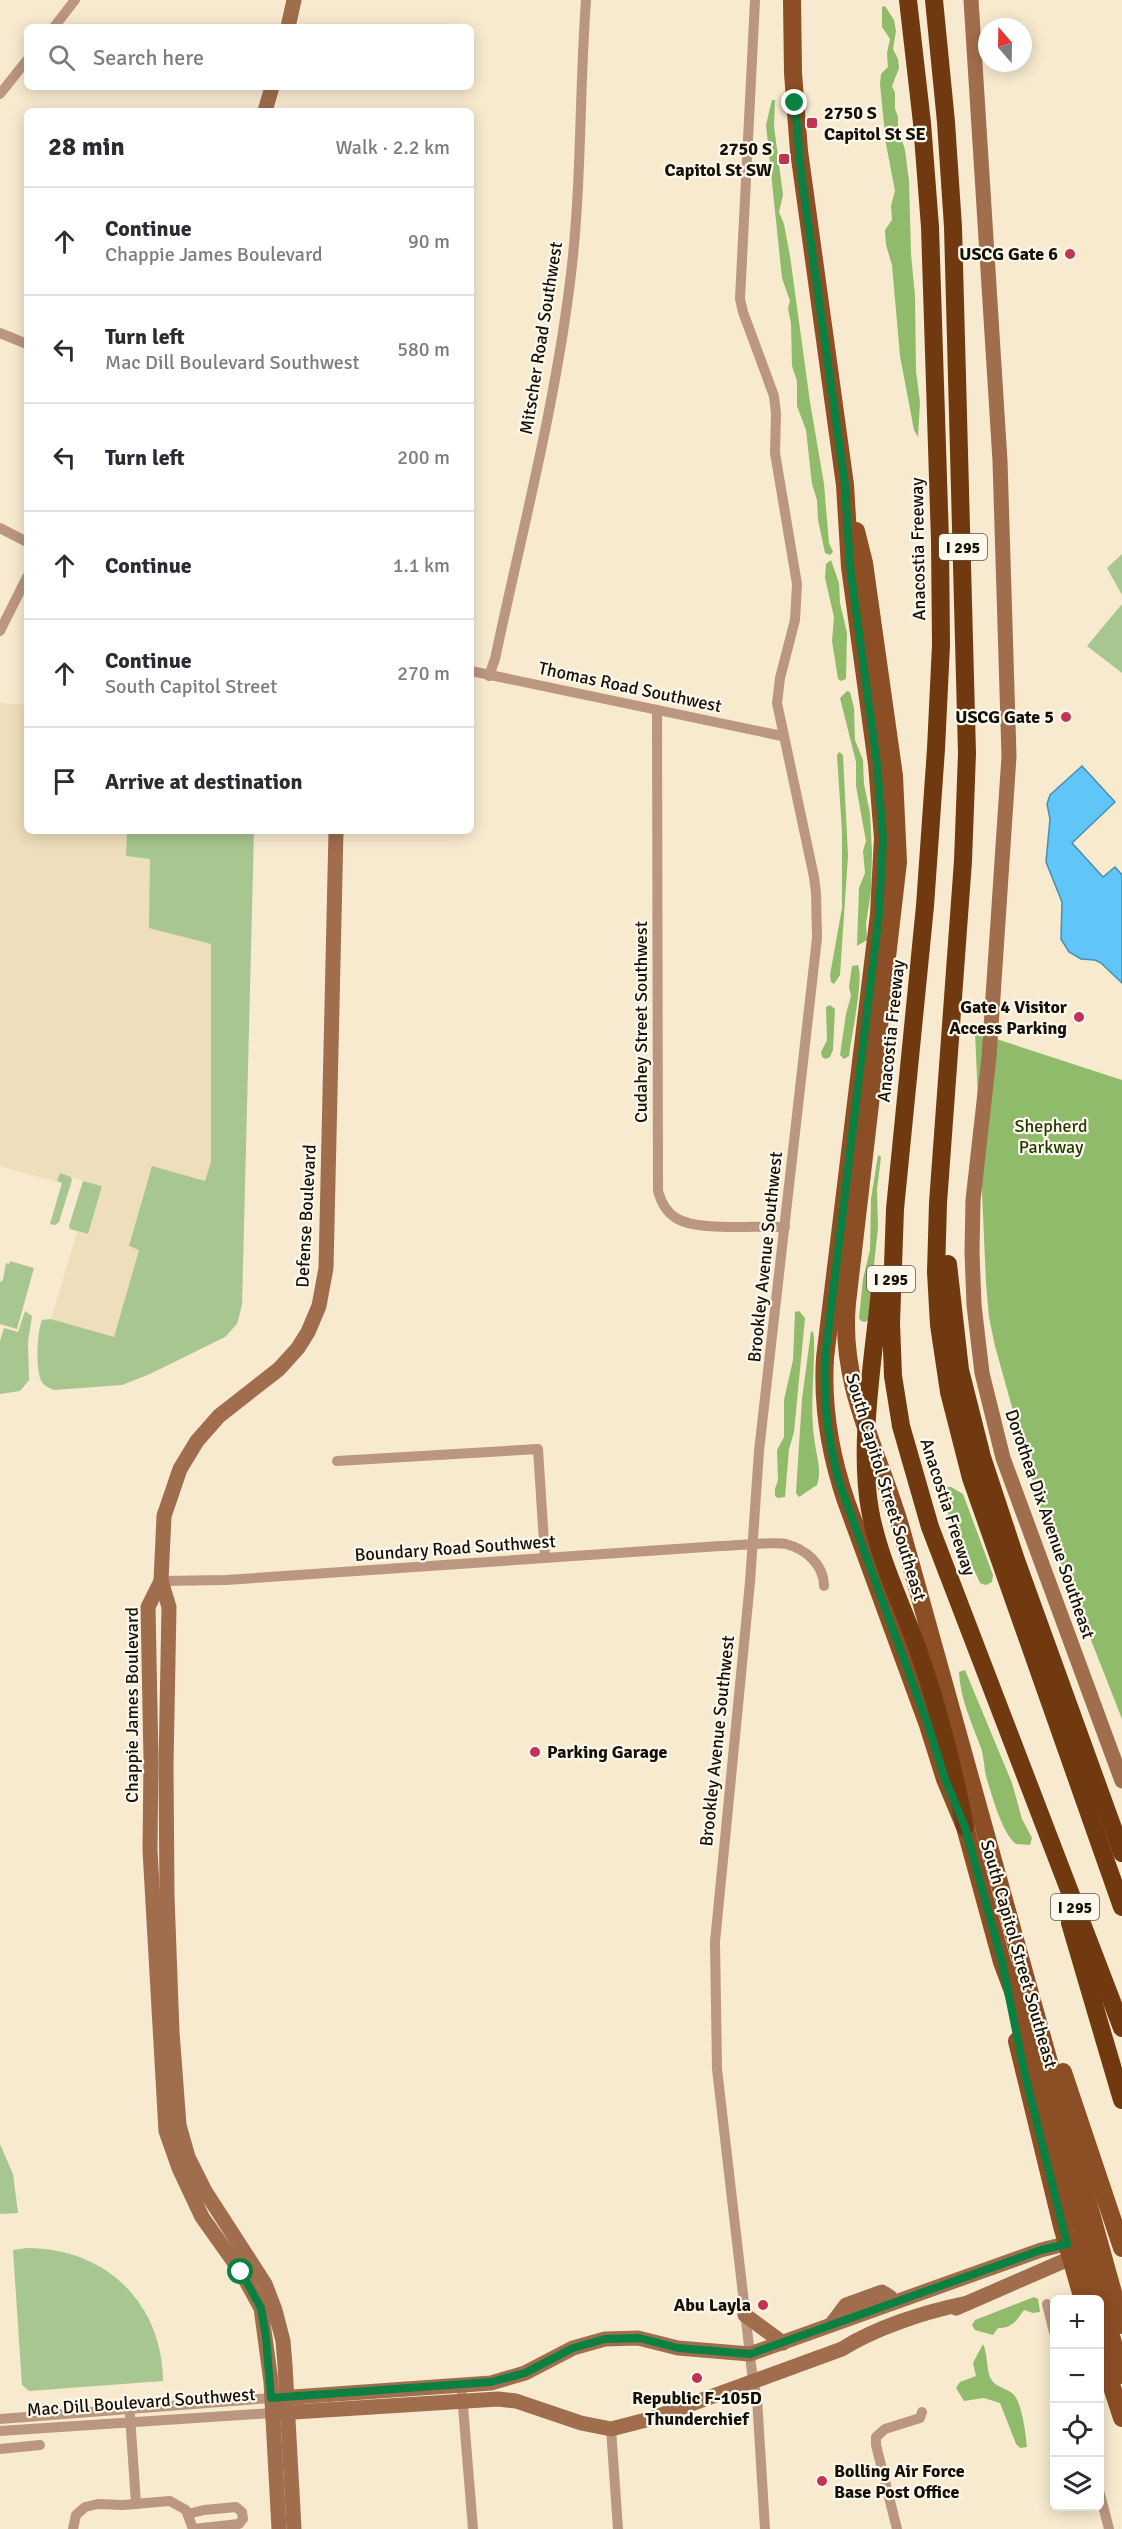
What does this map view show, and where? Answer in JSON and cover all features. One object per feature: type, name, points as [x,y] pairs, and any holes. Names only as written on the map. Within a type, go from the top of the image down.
[{"type":"highway","name":"Anacostia Freeway","points":[[908,0],[922,123],[930,227],[940,564],[938,714],[925,906],[893,1236],[890,1314],[895,1392],[907,1452],[924,1512],[1122,2028]]},
{"type":"highway","name":"Anacostia Freeway","points":[[934,0],[953,227],[967,716],[965,826],[939,1180],[936,1272],[940,1333],[949,1392],[982,1511],[1122,1907]]},
{"type":"highway","points":[[927,855],[917,906],[869,1407],[866,1454],[867,1492],[872,1522],[928,1680],[955,1776],[965,1827]]},
{"type":"highway","points":[[947,1095],[947,1255],[953,1322],[966,1395],[994,1496],[1122,1853]]},
{"type":"highway","points":[[1029,1787],[1040,1836],[1081,1959],[1122,2100]]},
{"type":"main road","points":[[792,0],[793,73],[799,151],[845,485],[850,567],[877,764],[883,838],[879,914],[825,1358],[826,1413],[831,1450],[840,1485],[928,1725],[945,1779],[965,1827],[1002,1962],[1025,2075],[1074,2249],[1082,2295]]},
{"type":"main road","name":"South Capitol Street Southeast","points":[[845,485],[864,563],[894,777],[898,837],[895,907],[847,1303],[846,1349],[852,1387],[896,1512],[1122,2325]]},
{"type":"main road","points":[[1013,1935],[1034,1984],[1116,2236]]},
{"type":"main road","points":[[1002,1962],[1020,2010],[1122,2374]]},
{"type":"main road","points":[[1104,2362],[1122,2418]]},
{"type":"street","points":[[56,24],[75,0]]},
{"type":"street","points":[[289,24],[294,0]]},
{"type":"street","name":"Mitscher Road Southwest","points":[[489,675],[495,659],[544,426],[569,291],[575,232],[586,0]]},
{"type":"street","name":"Brookley Avenue Southwest","points":[[755,0],[740,298],[774,396],[775,453],[797,584],[795,620],[780,678],[777,703],[782,736],[796,788],[814,878],[817,932],[759,1451],[720,1874],[714,1971],[719,2098],[753,2381],[757,2398],[765,2529]]},
{"type":"street","name":"Dorothea Dix Avenue Southeast","points":[[970,0],[1000,461],[1008,739],[1006,808],[992,1021],[972,1234],[974,1305],[982,1373],[993,1424],[1009,1474],[1122,1781]]},
{"type":"street","points":[[0,94],[24,64]]},
{"type":"street","points":[[266,108],[271,90]]},
{"type":"street","points":[[0,333],[24,343]]},
{"type":"street","points":[[0,528],[24,540]]},
{"type":"street","points":[[0,631],[24,583]]},
{"type":"street","name":"Thomas Road Southwest","points":[[474,672],[782,736]]},
{"type":"street","name":"Cudahey Street Southwest","points":[[657,710],[658,1191],[660,1199],[670,1213],[691,1224],[785,1227]]},
{"type":"street","name":"Defense Boulevard","points":[[161,1581],[164,1516],[173,1484],[185,1459],[219,1416],[292,1356],[308,1332],[322,1294],[326,1268],[336,834]]},
{"type":"street","points":[[337,1461],[538,1449],[545,1558]]},
{"type":"street","name":"Boundary Road Southwest","points":[[161,1581],[225,1580],[720,1546],[784,1544],[803,1551],[821,1570],[824,1586]]},
{"type":"street","name":"Chappie James Boulevard","points":[[161,1581],[169,1607],[166,1765],[167,1896],[172,2032],[179,2126],[189,2157],[205,2191],[265,2284],[272,2301],[283,2341],[294,2529]]},
{"type":"street","name":"Chappie James Boulevard","points":[[161,1581],[148,1607],[148,1673],[151,1759],[150,1850],[166,2131],[178,2168],[202,2217],[241,2272],[261,2308],[272,2406],[279,2529]]},
{"type":"street","points":[[1074,2249],[1116,2236]]},
{"type":"street","name":"Mac Dill Boulevard Southwest","points":[[288,2404],[516,2401],[581,2423],[611,2429],[650,2419],[842,2349],[857,2339],[941,2309],[963,2304],[1074,2249]]},
{"type":"street","name":"Mac Dill Boulevard Southwest","points":[[0,2431],[130,2421],[509,2378],[525,2373],[573,2348],[605,2339],[639,2338],[678,2348],[750,2354],[783,2343],[836,2320],[960,2280],[1041,2250],[1074,2249]]},
{"type":"street","name":"Mac Dill Boulevard Southwest","points":[[836,2320],[846,2305],[882,2292],[890,2297],[932,2284],[960,2280]]},
{"type":"street","points":[[1047,2304],[1050,2316]]},
{"type":"street","points":[[745,2315],[783,2343]]},
{"type":"street","points":[[461,2385],[473,2529]]},
{"type":"street","name":"Mac Dill Boulevard Southwest","points":[[0,2419],[130,2409],[272,2406]]},
{"type":"street","points":[[130,2409],[136,2504]]},
{"type":"street","points":[[897,2529],[876,2437],[885,2429],[920,2418],[922,2412]]},
{"type":"street","points":[[611,2429],[618,2529]]},
{"type":"street","points":[[0,2449],[40,2445]]},
{"type":"street","points":[[74,2529],[76,2515],[89,2505],[170,2501],[179,2504],[188,2514],[193,2529],[239,2524],[243,2518],[242,2512],[237,2507],[188,2514]]},
{"type":"street","points":[[1104,2510],[1109,2529]]},
{"type":"shaded area","points":[[0,703],[24,705],[24,834],[127,834],[126,856],[150,858],[211,944],[211,1162],[205,1181],[153,1167],[130,1247],[139,1250],[114,1338],[51,1319],[77,1232],[88,1234],[102,1186],[60,1174],[57,1182],[0,1166]]},
{"type":"green space","points":[[885,6],[894,20],[896,31],[893,49],[899,68],[892,86],[909,181],[916,371],[920,402],[918,437],[914,430],[900,356],[892,265],[886,245],[885,230],[892,220],[891,206],[895,191],[886,144],[880,84],[881,74],[888,67],[887,53],[890,39],[882,27],[882,7]]},
{"type":"green space","points":[[772,100],[775,100],[774,126],[783,195],[779,212],[784,224],[790,256],[824,484],[829,543],[833,552],[830,555],[825,553],[818,520],[817,500],[812,484],[806,430],[797,406],[797,381],[792,366],[791,324],[788,308],[790,301],[782,278],[766,125]]},
{"type":"green space","points":[[1122,554],[1122,595],[1107,568]]},
{"type":"green space","points":[[831,560],[839,583],[840,603],[847,633],[846,679],[841,681],[838,679],[832,641],[834,617],[825,578],[826,564]]},
{"type":"green space","points":[[1122,604],[1122,673],[1087,646]]},
{"type":"green space","points":[[847,691],[850,692],[854,708],[855,740],[863,760],[864,784],[870,813],[872,852],[871,891],[866,924],[867,940],[857,946],[859,888],[865,873],[863,851],[866,841],[856,786],[856,762],[840,698]]},
{"type":"green space","points":[[839,752],[843,755],[848,856],[840,975],[834,984],[831,982],[830,975],[842,908],[842,832],[837,755]]},
{"type":"green space","points":[[127,834],[254,834],[242,1305],[237,1324],[225,1337],[150,1374],[122,1385],[54,1390],[43,1383],[38,1369],[38,1342],[42,1320],[51,1319],[114,1337],[139,1250],[129,1246],[152,1166],[205,1181],[211,1162],[211,944],[149,928],[150,859],[126,856]]},
{"type":"green space","points":[[858,965],[859,983],[849,1056],[844,1059],[840,1055],[851,996],[849,987],[852,966]]},
{"type":"green space","points":[[830,1005],[835,1009],[833,1050],[830,1057],[826,1059],[822,1057],[821,1052],[827,1040],[826,1007]]},
{"type":"green space","name":"Shepherd Parkway","points":[[975,1032],[1122,1080],[1122,1719],[1042,1515],[995,1346],[989,1317],[986,1283]]},
{"type":"green space","points":[[878,1155],[881,1157],[877,1189],[878,1228],[868,1320],[865,1322],[859,1318],[863,1279],[870,1250],[871,1199]]},
{"type":"green space","points":[[60,1173],[71,1177],[72,1180],[59,1222],[55,1225],[50,1224],[62,1183],[57,1181]]},
{"type":"green space","points":[[83,1181],[102,1186],[88,1234],[70,1229],[69,1226]]},
{"type":"green space","points":[[10,1261],[34,1268],[17,1329],[0,1324],[0,1282],[3,1280],[6,1263],[9,1264]]},
{"type":"green space","points":[[25,1311],[32,1316],[28,1342],[29,1380],[20,1391],[0,1394],[0,1341],[4,1328],[18,1332]]},
{"type":"green space","points":[[799,1311],[805,1318],[794,1432],[789,1449],[785,1497],[778,1498],[775,1496],[778,1480],[777,1450],[784,1437],[784,1400],[793,1360],[795,1312]]},
{"type":"green space","points":[[811,1331],[814,1337],[812,1417],[819,1475],[817,1485],[799,1497],[796,1493],[802,1399]]},
{"type":"green space","points":[[945,1487],[951,1487],[963,1494],[993,1575],[992,1582],[986,1585],[980,1583],[954,1533],[948,1513],[948,1503],[940,1493]]},
{"type":"green space","points":[[965,1670],[1012,1783],[1022,1819],[1032,1838],[1030,1845],[1016,1844],[1011,1839],[998,1812],[986,1776],[981,1748],[962,1692],[959,1672]]},
{"type":"green space","points":[[0,2144],[13,2174],[18,2213],[0,2214]]},
{"type":"green space","points":[[27,2248],[55,2250],[81,2258],[104,2269],[124,2285],[140,2304],[152,2327],[160,2353],[163,2381],[29,2391],[22,2385],[13,2250]]},
{"type":"green space","points":[[1034,2297],[1038,2299],[1040,2312],[1033,2313],[1024,2310],[1013,2323],[1007,2327],[998,2328],[993,2335],[975,2330],[972,2325],[975,2320]]},
{"type":"green space","points":[[983,2344],[992,2380],[1012,2393],[1018,2403],[1023,2418],[1027,2447],[1020,2448],[1016,2444],[1000,2403],[984,2398],[964,2401],[956,2388],[960,2382],[976,2376],[973,2363]]},
{"type":"water","points":[[1082,766],[1115,802],[1072,843],[1103,877],[1115,867],[1122,875],[1122,983],[1101,963],[1081,959],[1069,952],[1061,939],[1062,902],[1046,862],[1050,819],[1047,804],[1050,795]]},
{"type":"place","name":"2750 S Capitol St SE","points":[[812,123]]},
{"type":"place","name":"2750 S Capitol St SW","points":[[784,159]]},
{"type":"place","name":"USCG Gate 6","points":[[1070,254]]},
{"type":"place","name":"USCG Gate 5","points":[[1066,717]]},
{"type":"place","name":"Gate 4 Visitor Access Parking","points":[[1079,1017]]},
{"type":"place","name":"Parking Garage","points":[[535,1752]]},
{"type":"place","name":"Abu Layla","points":[[763,2305]]},
{"type":"place","name":"Republic F-105D Thunderchief","points":[[697,2378]]},
{"type":"place","name":"Bolling Air Force Base Post Office","points":[[822,2481]]},
{"type":"route","points":[[241,2272],[261,2308],[271,2398],[491,2382],[525,2373],[573,2348],[605,2339],[639,2338],[678,2348],[750,2354],[1041,2250],[1067,2244],[1025,2075],[1002,1962],[965,1827],[945,1779],[928,1725],[840,1485],[826,1413],[825,1358],[879,914],[883,838],[882,803],[850,567],[845,485],[801,173],[795,103]]}]
